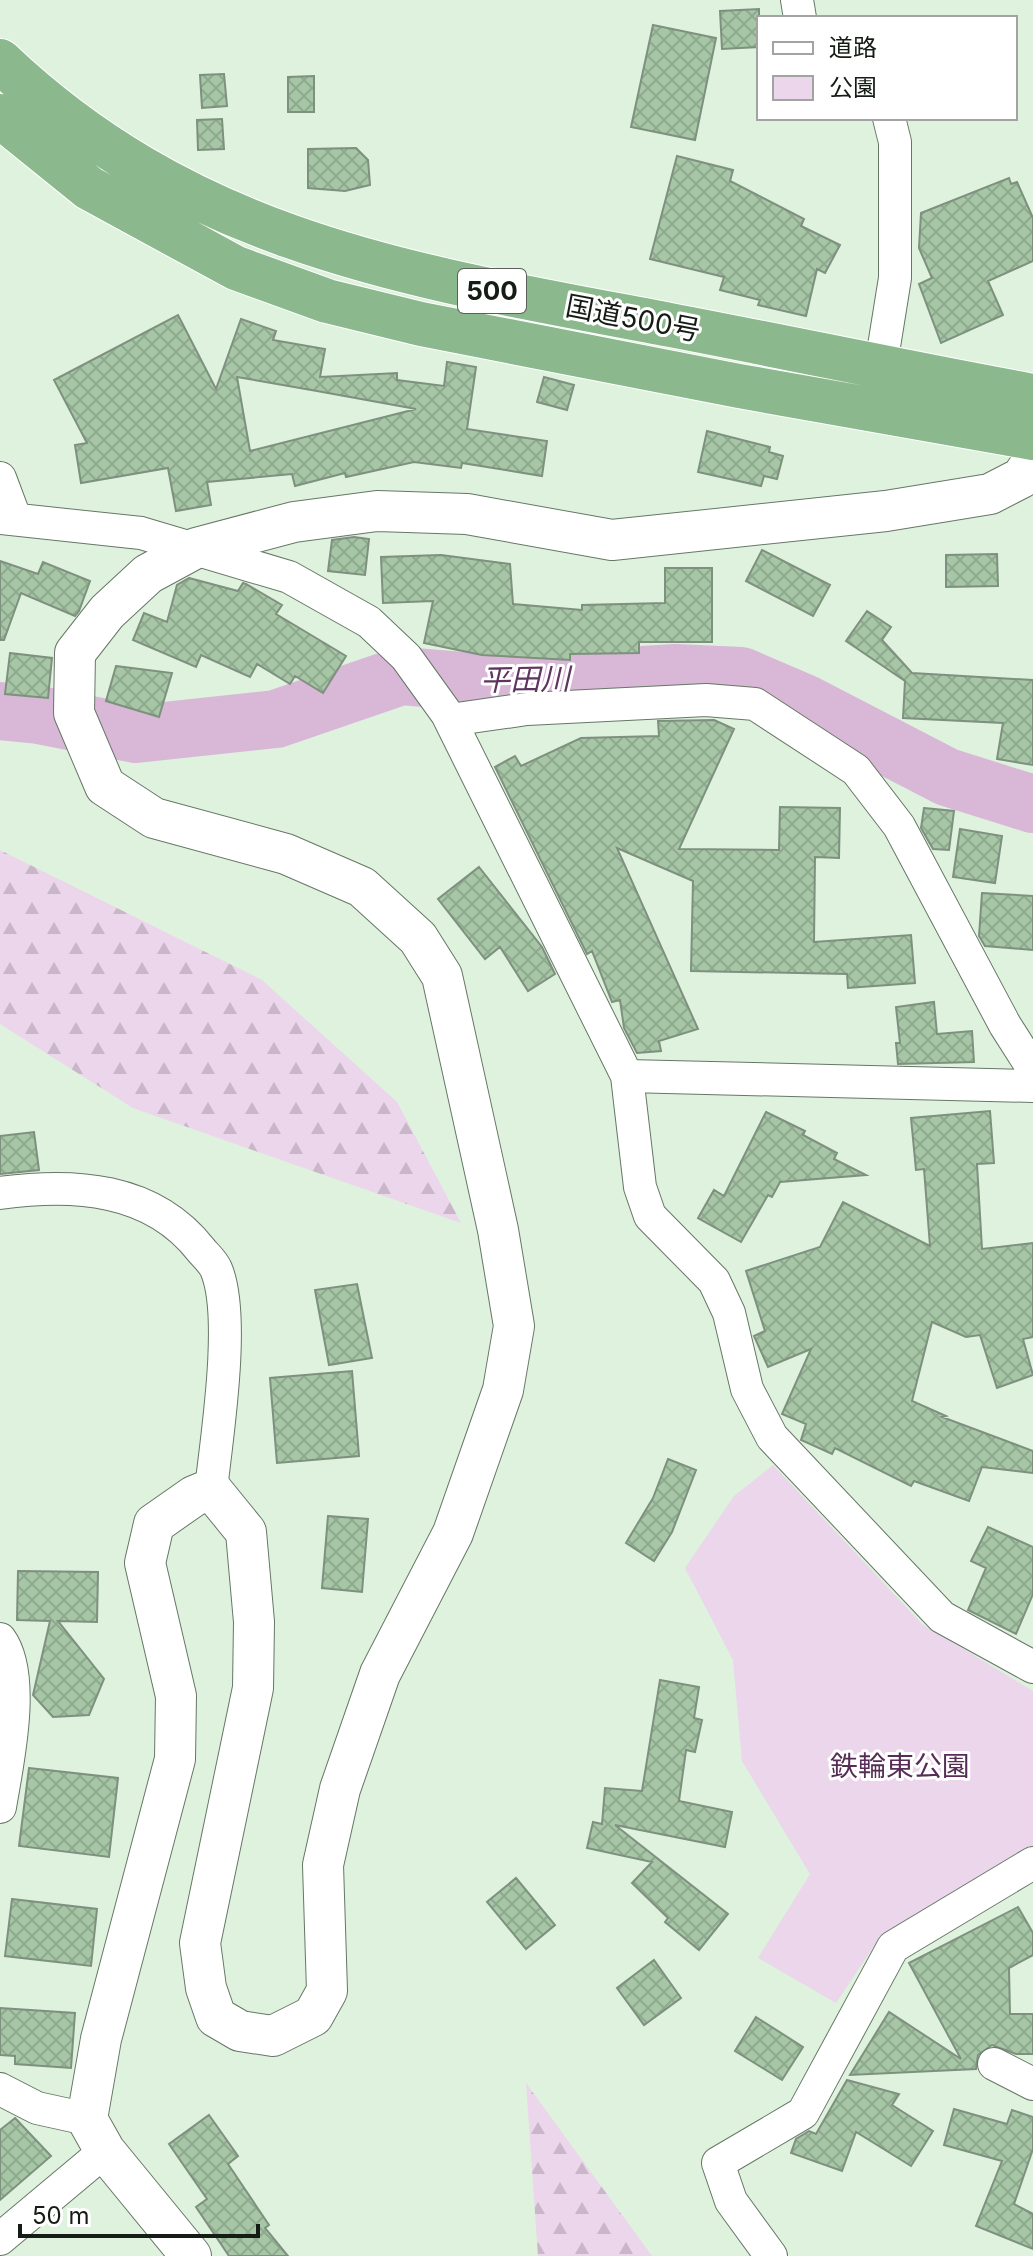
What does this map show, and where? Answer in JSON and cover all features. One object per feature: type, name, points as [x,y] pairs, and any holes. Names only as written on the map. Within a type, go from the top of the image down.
[{"type":"highway","name":"国道500号","points":[[0,61],[121,158],[226,212],[323,250],[423,278],[1033,396]]},
{"type":"highway","name":"国道500号","points":[[0,116],[89,188],[236,268],[327,301],[421,324],[739,386],[1033,438]]},
{"type":"street","points":[[881,365],[895,278],[895,142],[890,120]]},
{"type":"street","points":[[0,1193],[52,1186],[135,1199],[183,1226],[216,1269],[226,1330],[211,1489],[246,1532],[254,1622],[253,1688],[200,1943],[206,1988],[216,2017],[240,2031],[273,2036],[313,2016],[327,1991],[323,1865],[340,1789],[380,1674],[453,1533],[503,1390],[514,1326],[498,1230],[442,976],[418,938],[362,887],[286,854],[154,818],[105,786],[74,713],[75,653],[107,612],[148,574],[196,548],[294,522],[377,511],[467,514],[612,540],[841,516],[990,494],[1021,478],[1033,461]]},
{"type":"street","points":[[0,478],[7,518],[141,533],[289,577],[369,622],[406,657],[450,720],[627,1076],[640,1187],[650,1216],[714,1281],[729,1313],[747,1389],[772,1437],[942,1617],[1033,1667]]},
{"type":"street","points":[[450,720],[557,707],[706,700],[755,704],[856,770],[899,826],[1005,1025],[1033,1069]]},
{"type":"street","points":[[627,1076],[1033,1086]]},
{"type":"street","points":[[0,2239],[96,2135],[101,2039],[175,1759],[176,1696],[145,1563],[154,1524],[194,1496],[211,1489]]},
{"type":"street","points":[[0,1639],[7,1648],[15,1713],[0,1807]]},
{"type":"street","points":[[771,2256],[731,2201],[718,2163],[803,2113],[893,1947],[1033,1863]]},
{"type":"street","points":[[994,2064],[1033,2084]]},
{"type":"street","points":[[0,2089],[96,2135],[191,2256]]},
{"type":"green space","points":[[0,850],[262,980],[397,1102],[461,1223],[133,1108],[0,1024]]},
{"type":"green space","name":"鉄輪東公園","points":[[773,1465],[922,1624],[1033,1691],[1033,1859],[874,1946],[836,2003],[758,1958],[810,1874],[742,1761],[733,1660],[685,1568],[734,1496]]},
{"type":"green space","points":[[526,2083],[652,2256],[538,2256]]},
{"type":"building","points":[[759,9],[757,47],[722,49],[720,11]]},
{"type":"building","points":[[653,25],[716,38],[695,140],[631,127]]},
{"type":"building","points":[[224,74],[227,106],[202,108],[200,75]]},
{"type":"building","points":[[314,76],[314,112],[288,112],[288,77]]},
{"type":"building","points":[[222,119],[224,149],[198,150],[197,120]]},
{"type":"building","points":[[356,148],[368,160],[370,185],[345,191],[308,188],[308,149]]},
{"type":"building","points":[[677,156],[733,170],[730,181],[804,219],[801,226],[840,245],[825,273],[817,269],[806,316],[758,305],[760,300],[720,290],[724,277],[650,259]]},
{"type":"building","points":[[1009,178],[1011,184],[1017,182],[1033,218],[1033,261],[988,281],[1003,315],[941,343],[919,284],[932,278],[919,248],[921,213]]},
{"type":"building","points":[[178,315],[216,389],[241,319],[276,331],[273,340],[325,349],[320,377],[397,373],[397,380],[444,386],[447,362],[476,367],[467,429],[547,441],[542,476],[462,463],[461,468],[414,462],[346,477],[345,473],[295,486],[292,474],[207,482],[211,505],[176,511],[168,468],[81,483],[75,445],[87,443],[54,380]],"holes":[[[237,377],[416,409],[250,451]]]},
{"type":"building","points":[[544,377],[574,385],[567,410],[537,402]]},
{"type":"building","points":[[707,431],[770,447],[769,452],[783,456],[777,479],[764,476],[761,486],[698,472]]},
{"type":"building","points":[[354,537],[369,539],[365,575],[328,571],[332,540]]},
{"type":"building","points":[[762,550],[830,585],[813,616],[746,581]]},
{"type":"building","points":[[997,554],[998,586],[946,587],[946,555]]},
{"type":"building","points":[[441,555],[510,564],[513,604],[582,610],[582,605],[665,603],[665,568],[712,568],[712,642],[639,642],[639,653],[570,654],[570,660],[482,655],[424,643],[433,601],[383,603],[381,557]]},
{"type":"building","points":[[0,561],[38,574],[43,562],[90,581],[79,611],[75,616],[21,593],[4,640],[0,640]]},
{"type":"building","points":[[189,578],[238,591],[243,583],[246,584],[282,605],[276,614],[346,656],[323,693],[295,676],[290,684],[257,664],[250,677],[201,655],[196,667],[133,640],[144,613],[167,622],[177,585]]},
{"type":"building","points":[[867,611],[891,627],[882,640],[912,673],[1033,680],[1033,765],[997,759],[1003,723],[903,718],[905,681],[846,641]]},
{"type":"building","points":[[10,653],[52,658],[48,698],[5,694]]},
{"type":"building","points":[[116,666],[172,673],[159,717],[106,701]]},
{"type":"building","points":[[714,720],[734,729],[679,849],[779,850],[780,807],[840,808],[839,858],[815,857],[814,942],[911,935],[915,983],[848,988],[847,974],[691,971],[693,881],[617,848],[698,1029],[659,1041],[661,1051],[637,1053],[624,1028],[620,1000],[612,1002],[592,951],[587,954],[495,767],[515,756],[521,766],[581,738],[659,736],[658,721]]},
{"type":"building","points":[[924,808],[954,811],[949,850],[933,849],[921,828]]},
{"type":"building","points":[[960,829],[1002,836],[995,883],[953,877]]},
{"type":"building","points":[[479,867],[542,947],[555,974],[528,991],[500,947],[485,959],[438,899]]},
{"type":"building","points":[[982,893],[1033,896],[1033,950],[985,946],[979,936]]},
{"type":"building","points":[[934,1002],[937,1034],[972,1031],[974,1062],[898,1064],[896,1043],[900,1043],[896,1007]]},
{"type":"building","points":[[990,1111],[994,1163],[977,1164],[982,1249],[1033,1243],[1033,1337],[1023,1339],[1033,1375],[997,1388],[980,1335],[966,1337],[932,1322],[912,1401],[946,1416],[942,1417],[1033,1451],[1033,1473],[982,1467],[969,1501],[914,1481],[911,1486],[835,1448],[832,1454],[801,1440],[806,1424],[782,1414],[811,1349],[768,1367],[754,1336],[765,1331],[746,1271],[820,1247],[843,1202],[930,1246],[924,1169],[916,1170],[911,1118]]},
{"type":"building","points":[[766,1112],[805,1131],[803,1135],[837,1153],[834,1159],[866,1175],[780,1182],[772,1197],[768,1195],[741,1242],[698,1218],[714,1190],[724,1196]]},
{"type":"building","points":[[34,1132],[39,1170],[0,1174],[0,1136]]},
{"type":"building","points":[[357,1284],[372,1358],[329,1365],[315,1290]]},
{"type":"building","points":[[352,1371],[359,1456],[277,1463],[270,1378]]},
{"type":"building","points":[[668,1459],[696,1470],[672,1532],[654,1561],[626,1543],[653,1498]]},
{"type":"building","points":[[328,1516],[368,1519],[362,1592],[322,1588]]},
{"type":"building","points":[[988,1527],[1033,1547],[1033,1594],[1016,1634],[968,1610],[986,1568],[971,1561]]},
{"type":"building","points":[[18,1571],[98,1572],[97,1622],[58,1621],[104,1679],[89,1715],[53,1717],[33,1695],[50,1621],[17,1620]]},
{"type":"building","points":[[660,1680],[699,1687],[694,1718],[702,1720],[695,1752],[686,1750],[679,1801],[732,1812],[725,1847],[615,1825],[728,1914],[699,1950],[665,1922],[668,1918],[632,1883],[652,1862],[587,1848],[593,1822],[602,1824],[605,1788],[642,1791]]},
{"type":"building","points":[[29,1768],[118,1778],[109,1857],[19,1846]]},
{"type":"building","points":[[516,1878],[555,1925],[526,1949],[487,1902]]},
{"type":"building","points":[[12,1899],[97,1909],[91,1966],[5,1956]]},
{"type":"building","points":[[1018,1907],[1033,1933],[1033,1955],[1009,1968],[1010,2014],[1033,2014],[1033,2054],[1016,2054],[992,2045],[978,2055],[976,2069],[850,2075],[889,2012],[961,2059],[909,1963]]},
{"type":"building","points":[[654,1960],[681,1998],[644,2025],[617,1988]]},
{"type":"building","points":[[0,2008],[75,2013],[71,2068],[15,2064],[15,2056],[0,2055]]},
{"type":"building","points":[[756,2017],[803,2047],[782,2080],[735,2051]]},
{"type":"building","points":[[847,2080],[899,2094],[892,2105],[933,2131],[911,2166],[856,2132],[842,2171],[791,2153],[796,2139],[809,2131],[816,2134]]},
{"type":"building","points":[[954,2109],[1007,2124],[1012,2110],[1033,2117],[1033,2149],[1014,2204],[1033,2214],[1033,2249],[976,2226],[1002,2161],[944,2145]]},
{"type":"building","points":[[209,2115],[238,2156],[228,2164],[269,2225],[265,2228],[288,2256],[229,2256],[196,2207],[207,2199],[169,2144]]},
{"type":"building","points":[[15,2118],[51,2156],[0,2200],[0,2130]]},
{"type":"waterway","name":"平田川","points":[[0,711],[39,715],[136,734],[276,719],[401,676],[500,684],[675,673],[741,676],[806,704],[947,777],[1033,804]]}]
